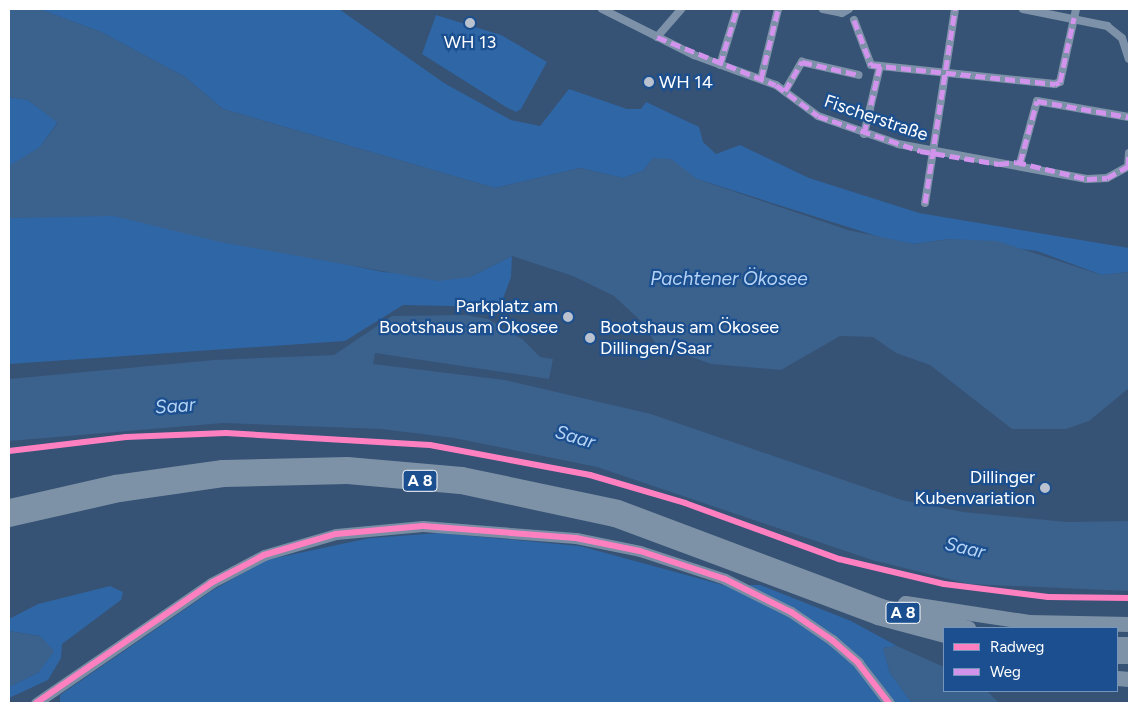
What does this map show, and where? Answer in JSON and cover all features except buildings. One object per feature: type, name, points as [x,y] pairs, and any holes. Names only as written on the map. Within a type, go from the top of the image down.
[{"type":"highway","name":"A 8","points":[[9,506],[83,495],[222,468],[304,464],[389,467],[480,477],[626,510],[840,591],[965,627]]},
{"type":"highway","name":"A 8","points":[[117,488],[223,479],[304,476],[397,479],[487,490],[582,510],[663,534],[855,609],[943,635]]},
{"type":"highway","name":"A 8","points":[[9,519],[83,495]]},
{"type":"highway","points":[[840,591],[996,619],[1129,624]]},
{"type":"highway","points":[[855,609],[943,644]]},
{"type":"main road","points":[[36,703],[211,583],[264,555],[336,534],[423,526],[576,538],[640,551],[726,579],[791,612],[832,640],[858,663],[889,703]]},
{"type":"street","name":"Fischerstraße","points":[[602,9],[657,37],[720,65],[761,79],[785,91],[818,116],[864,134],[934,154],[1020,163],[1096,179],[1129,167]]},
{"type":"street","points":[[657,37],[681,9]]},
{"type":"street","points":[[720,65],[737,9]]},
{"type":"street","points":[[761,79],[778,9]]},
{"type":"street","points":[[823,9],[842,13],[849,9]]},
{"type":"street","points":[[926,203],[955,9]]},
{"type":"street","points":[[1023,9],[1074,18],[1113,29],[1122,38],[1129,59]]},
{"type":"street","points":[[854,20],[867,60],[880,66],[1042,82],[1060,82],[1076,9]]},
{"type":"street","points":[[785,91],[802,62],[859,75]]},
{"type":"street","points":[[864,134],[880,66]]},
{"type":"street","points":[[1020,163],[1037,101],[1129,117]]},
{"type":"street","points":[[1129,154],[1129,167]]},
{"type":"shaded area","points":[[39,9],[339,9],[444,83],[511,120],[540,126],[569,89],[627,109],[641,109],[646,102],[699,127],[703,142],[716,154],[740,145],[809,178],[919,213],[1129,248],[1129,272],[1102,275],[1037,251],[949,239],[914,244],[889,240],[697,179],[653,158],[643,171],[623,178],[580,168],[495,188],[223,109],[185,77],[101,32]]},
{"type":"shaded area","points":[[436,15],[501,35],[547,62],[521,109],[516,112],[506,107],[422,54]]},
{"type":"shaded area","points":[[9,97],[28,100],[58,122],[40,147],[16,166],[9,166]]},
{"type":"shaded area","points":[[68,215],[114,216],[383,272],[470,277],[512,256],[511,277],[500,307],[403,305],[345,341],[9,364],[9,218]]},
{"type":"shaded area","points":[[439,533],[580,546],[723,585],[760,585],[851,621],[897,646],[883,648],[890,673],[912,703],[60,703],[60,695],[213,590],[266,560],[370,538]]},
{"type":"shaded area","points":[[110,586],[123,592],[121,600],[62,644],[61,658],[48,680],[9,698],[9,687],[39,672],[40,636],[9,631],[9,619],[38,604]]},
{"type":"water","name":"Pachtener Ökosee","points":[[9,9],[39,9],[101,32],[185,77],[223,109],[495,188],[580,168],[623,178],[643,171],[653,158],[671,159],[697,179],[848,230],[914,244],[949,239],[997,241],[1102,275],[1129,272],[1129,388],[1089,421],[1066,429],[1012,429],[930,365],[896,353],[873,337],[840,336],[781,370],[711,364],[656,344],[642,322],[614,296],[573,276],[512,256],[470,277],[438,281],[220,242],[114,216],[9,218],[9,166],[40,147],[58,123],[28,100],[9,97]]},
{"type":"water","name":"Saar","points":[[466,315],[488,319],[522,339],[540,357],[553,359],[549,379],[375,353],[373,364],[505,380],[651,414],[902,500],[963,512],[1067,522],[1129,521],[1129,591],[969,584],[872,560],[597,467],[454,438],[381,429],[223,423],[9,441],[9,379],[214,360],[334,355],[392,316]]},
{"type":"water","points":[[9,631],[40,636],[54,651],[39,672],[9,687]]},
{"type":"water","points":[[897,646],[943,667],[943,692],[988,692],[999,703],[912,703],[890,673],[883,648]]},
{"type":"marked path","points":[[720,65],[737,9]]},
{"type":"marked path","points":[[761,79],[778,9]]},
{"type":"marked path","points":[[925,203],[955,9]]},
{"type":"marked path","points":[[854,20],[871,65],[1055,84],[1060,82],[1074,18]]},
{"type":"marked path","points":[[657,37],[776,85],[818,116],[920,151],[999,164],[1016,162],[1087,179],[1107,178],[1129,166]]},
{"type":"marked path","points":[[785,91],[802,62],[859,75]]},
{"type":"marked path","points":[[864,134],[880,66]]},
{"type":"marked path","points":[[1020,163],[1037,101],[1129,117]]},
{"type":"marked path","points":[[1128,167],[1129,153]]},
{"type":"cycle path","points":[[9,451],[126,437],[226,433],[430,445],[590,475],[685,503],[839,559],[944,584],[1048,597],[1129,598]]},
{"type":"cycle path","points":[[36,703],[211,583],[264,555],[336,534],[423,526],[576,538],[640,551],[725,579],[791,612],[832,640],[858,663],[889,703]]},
{"type":"place","name":"WH 13","points":[[470,23]]},
{"type":"place","name":"WH 14","points":[[649,82]]},
{"type":"place","name":"Parkplatz am Bootshaus am Ökosee","points":[[568,317]]},
{"type":"place","name":"Bootshaus am Ökosee Dillingen/Saar","points":[[590,338]]},
{"type":"place","name":"Dillinger Kubenvariation","points":[[1045,488]]}]
